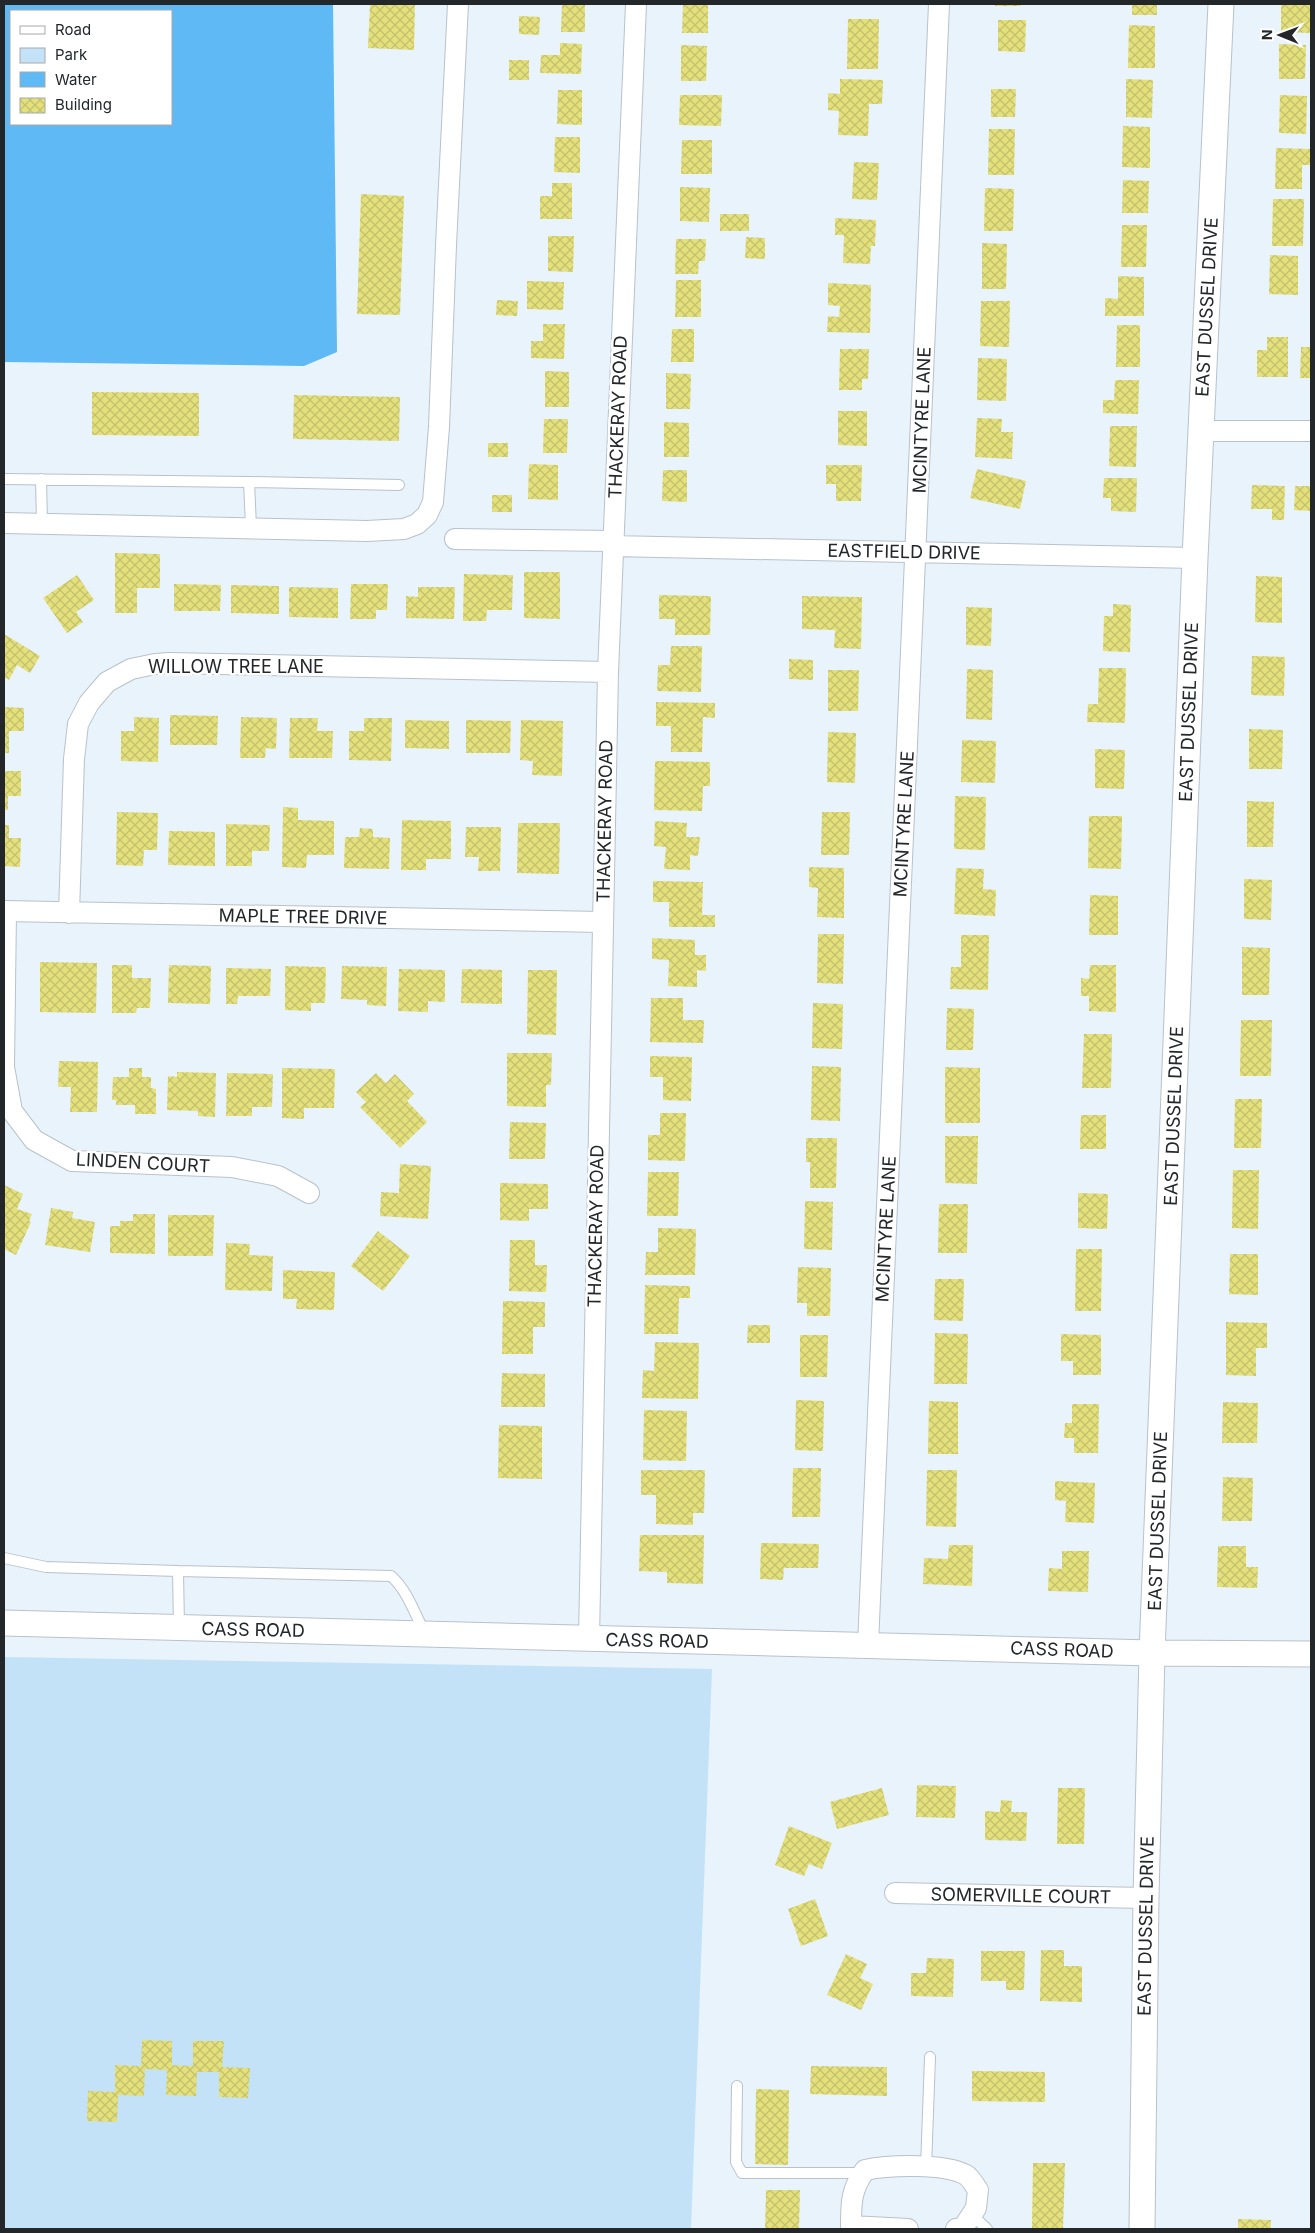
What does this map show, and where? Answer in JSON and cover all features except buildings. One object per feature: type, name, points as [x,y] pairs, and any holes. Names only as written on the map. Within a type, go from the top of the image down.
[{"type":"street","points":[[4,523],[367,531],[404,530],[417,524],[427,515],[433,502],[439,427],[446,235],[458,4]]},
{"type":"street","name":"THACKERAY ROAD","points":[[589,1640],[608,672],[636,4]]},
{"type":"street","name":"MCINTYRE LANE","points":[[868,1645],[939,4]]},
{"type":"street","name":"EAST DUSSEL DRIVE","points":[[1142,2229],[1146,1898],[1152,1653],[1196,558],[1221,4]]},
{"type":"street","points":[[1202,431],[1311,431]]},
{"type":"street","name":"EASTFIELD DRIVE","points":[[455,539],[916,553],[1196,558]]},
{"type":"street","name":"WILLOW TREE LANE","points":[[69,913],[74,759],[78,724],[89,703],[107,682],[132,669],[169,663],[608,672]]},
{"type":"street","name":"MAPLE TREE DRIVE","points":[[5,911],[603,922]]},
{"type":"street","name":"LINDEN COURT","points":[[5,911],[4,1067],[12,1111],[34,1140],[72,1161],[232,1167],[278,1176],[309,1193]]},
{"type":"street","name":"CASS ROAD","points":[[4,1624],[425,1633],[589,1640],[1152,1653],[1311,1654]]},
{"type":"street","name":"SOMERVILLE COURT","points":[[895,1893],[1146,1898]]},
{"type":"street","points":[[908,2229],[850,2228],[851,2203],[855,2184],[866,2170],[886,2166],[951,2168],[967,2176],[978,2190],[976,2208],[964,2228],[956,2229]]},
{"type":"lane","points":[[4,479],[399,485]]},
{"type":"lane","points":[[41,479],[42,523]]},
{"type":"lane","points":[[249,482],[251,527]]},
{"type":"lane","points":[[4,1558],[46,1567],[391,1576],[401,1585],[407,1595],[425,1633]]},
{"type":"lane","points":[[178,1571],[179,1628]]},
{"type":"lane","points":[[926,2168],[930,2057]]},
{"type":"lane","points":[[737,2086],[736,2162],[742,2173],[863,2174]]},
{"type":"lane","points":[[972,2215],[987,2229]]},
{"type":"green space","points":[[4,1657],[712,1669],[691,2229],[4,2229]]},
{"type":"water","points":[[4,4],[333,4],[337,352],[304,366],[4,362]]}]
